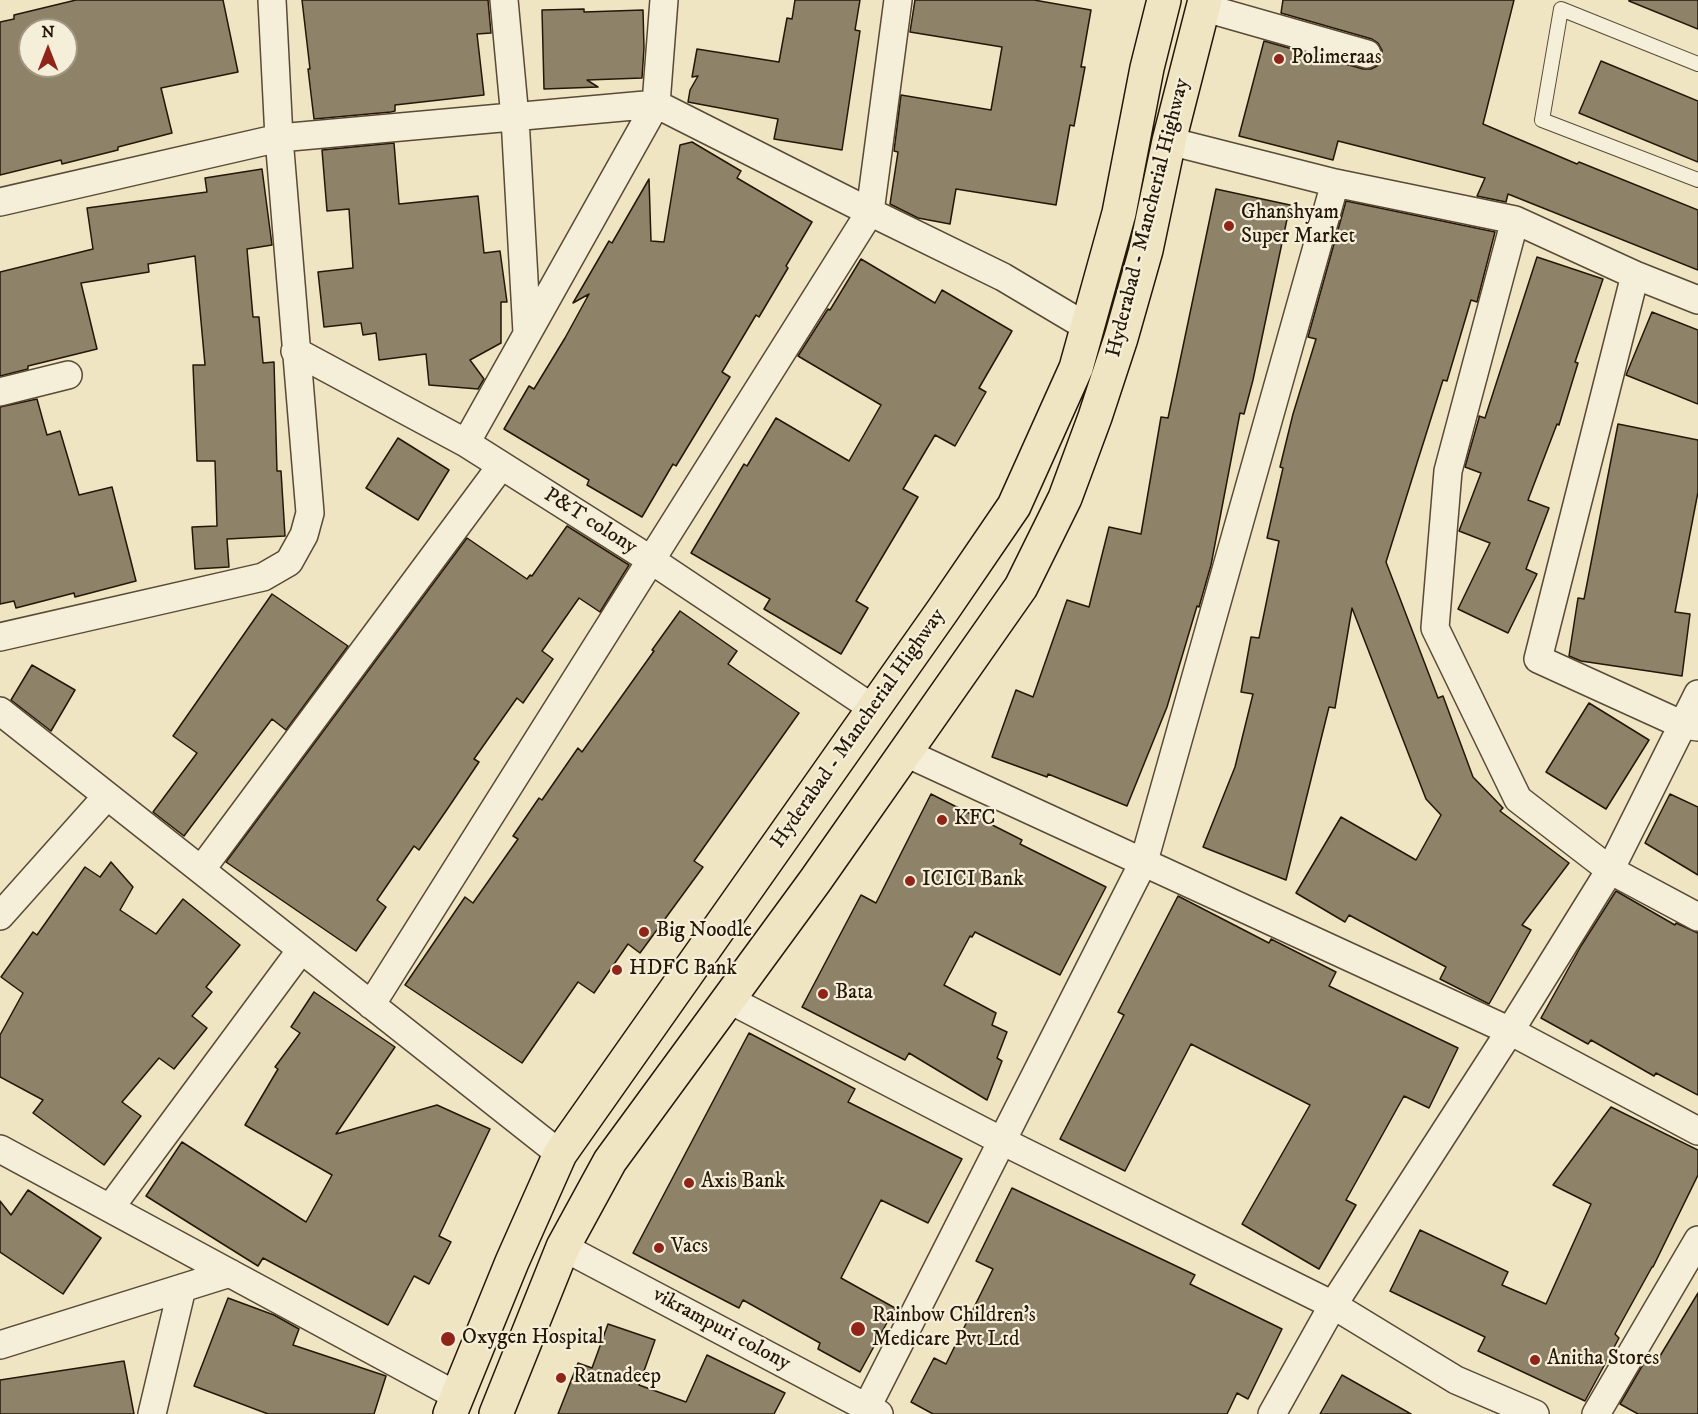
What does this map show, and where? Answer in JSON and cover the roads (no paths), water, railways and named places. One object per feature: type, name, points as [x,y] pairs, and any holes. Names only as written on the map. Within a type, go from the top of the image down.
[{"type":"main road","name":"Hyderabad - Mancherial Highway","points":[[454,1405],[512,1262],[560,1154],[874,709],[1014,506],[1076,368],[1119,213],[1147,68],[1164,0]]},
{"type":"main road","name":"Hyderabad - Mancherial Highway","points":[[496,1414],[563,1247],[610,1161],[906,753],[1021,587],[1065,498],[1121,338],[1146,250],[1169,141],[1204,3]]},
{"type":"street","points":[[0,637],[263,577],[289,562],[304,535],[310,513],[279,138],[272,0]]},
{"type":"street","points":[[504,0],[515,118],[527,333]]},
{"type":"street","points":[[466,443],[656,104],[664,0]]},
{"type":"street","points":[[371,1005],[870,212],[898,0]]},
{"type":"street","points":[[1204,3],[1367,54]]},
{"type":"street","points":[[0,202],[279,138],[656,104],[1003,277],[1088,327]]},
{"type":"street","points":[[1169,141],[1335,183],[1515,220],[1635,275],[1698,300]]},
{"type":"street","points":[[873,1410],[1002,1141],[1144,861],[1335,183]]},
{"type":"street","points":[[1515,220],[1448,471],[1435,627],[1518,799],[1610,870],[1698,917]]},
{"type":"street","points":[[1635,275],[1538,659],[1691,726]]},
{"type":"street","name":"P&T colony","points":[[295,351],[466,443],[651,560],[874,709]]},
{"type":"street","points":[[0,392],[68,375]]},
{"type":"street","points":[[201,870],[501,466]]},
{"type":"street","points":[[1272,1414],[1334,1305],[1510,1031],[1610,870],[1691,726],[1698,694]]},
{"type":"street","points":[[0,711],[560,1154]]},
{"type":"street","points":[[906,753],[1510,1031],[1698,1131]]},
{"type":"street","points":[[0,916],[107,796]]},
{"type":"street","points":[[110,1208],[301,950]]},
{"type":"street","points":[[728,999],[1002,1141],[1334,1305],[1456,1380],[1535,1414]]},
{"type":"street","points":[[0,1149],[230,1273],[454,1405]]},
{"type":"street","points":[[1596,1414],[1698,1240]]},
{"type":"street","name":"vikrampuri colony","points":[[563,1247],[873,1410]]},
{"type":"street","points":[[0,1345],[230,1273]]},
{"type":"street","points":[[152,1414],[183,1288]]},
{"type":"lane","points":[[1698,64],[1561,9],[1542,120],[1698,180]]},
{"type":"place","name":"Polimeraas","points":[[1279,59]]},
{"type":"place","name":"Ghanshyam Super Market","points":[[1229,226]]},
{"type":"place","name":"KFC","points":[[942,820]]},
{"type":"place","name":"ICICI Bank","points":[[910,881]]},
{"type":"place","name":"Big Noodle","points":[[644,932]]},
{"type":"place","name":"HDFC Bank","points":[[617,970]]},
{"type":"place","name":"Bata","points":[[823,994]]},
{"type":"place","name":"Axis Bank","points":[[689,1183]]},
{"type":"place","name":"Vacs","points":[[659,1248]]},
{"type":"place","name":"Rainbow Children's Medicare Pvt Ltd","points":[[858,1329]]},
{"type":"place","name":"Oxygen Hospital","points":[[448,1339]]},
{"type":"place","name":"Anitha Stores","points":[[1535,1360]]},
{"type":"place","name":"Ratnadeep","points":[[561,1378]]}]
